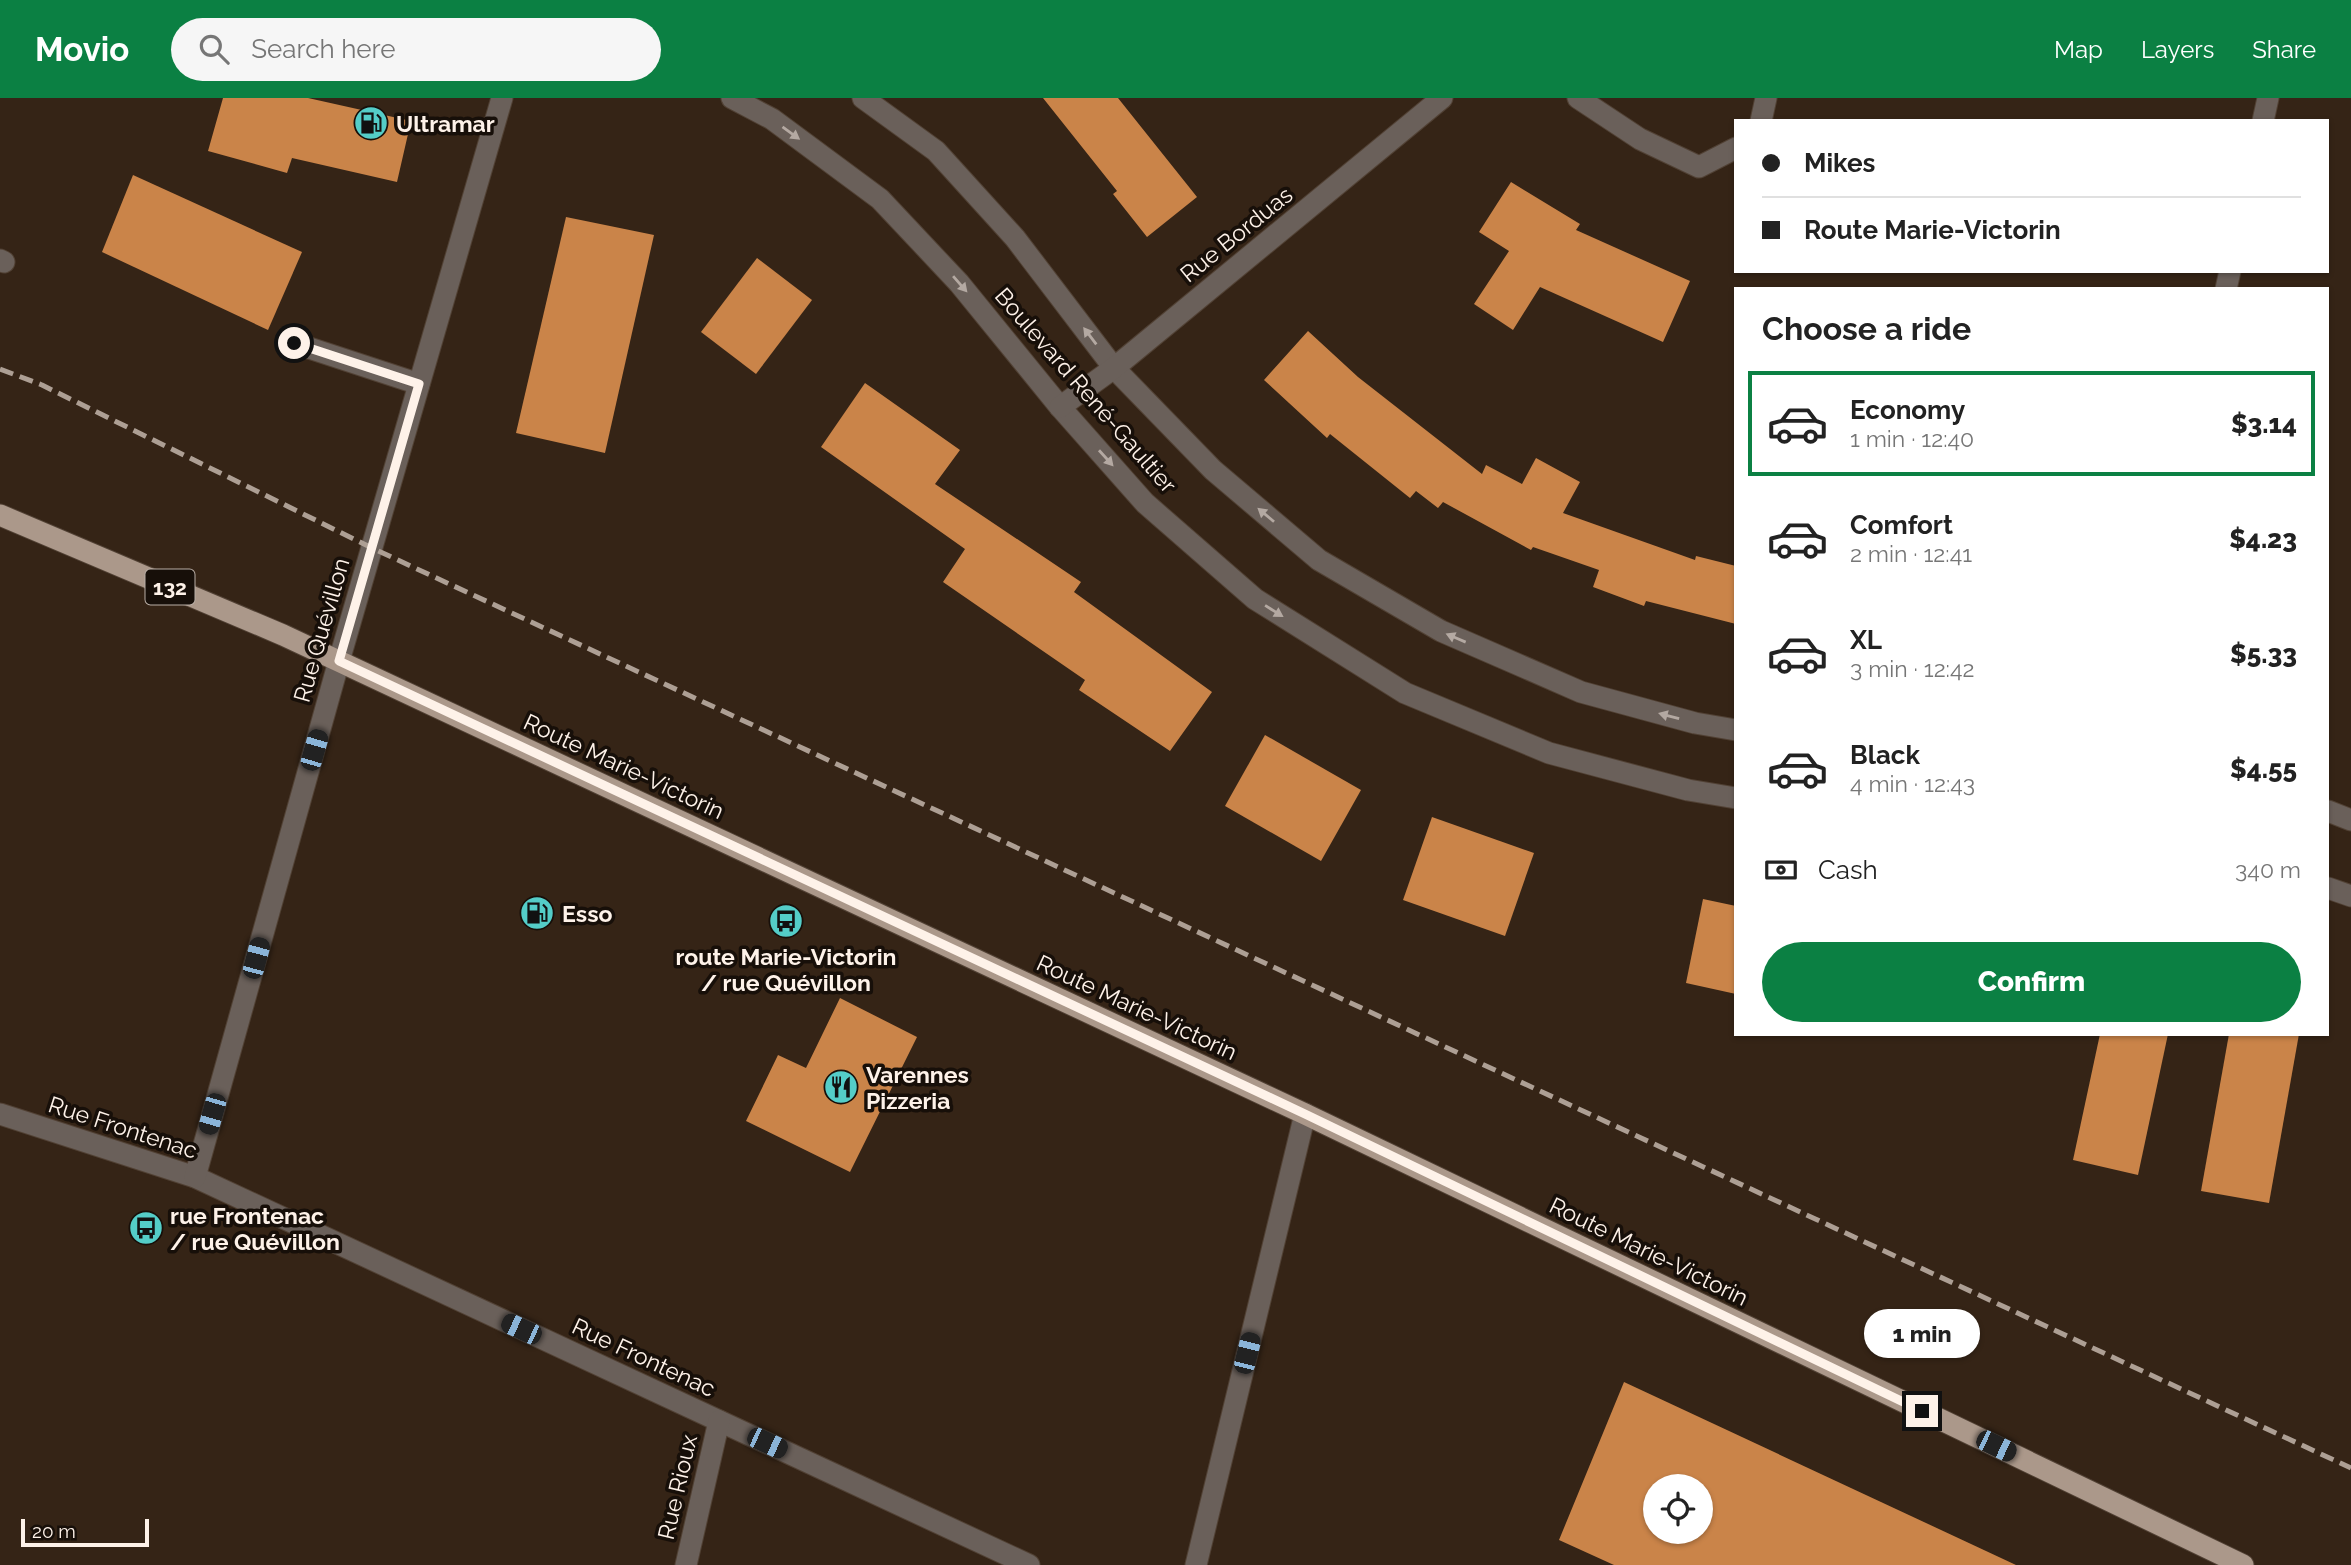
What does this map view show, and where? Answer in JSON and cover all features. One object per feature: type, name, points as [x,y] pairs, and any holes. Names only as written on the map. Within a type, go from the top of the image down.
[{"type":"main road","name":"Route Marie-Victorin","points":[[0,515],[339,661],[1305,1114],[2243,1565]]},
{"type":"street","name":"Rue Quévillon","points":[[195,1177],[339,661],[502,98]]},
{"type":"street","name":"Boulevard René-Gaultier","points":[[732,98],[772,119],[880,199],[959,283],[1060,407],[1145,503],[1255,599],[1405,693],[1549,753],[1688,790],[1734,798]]},
{"type":"street","name":"Boulevard René-Gaultier","points":[[863,98],[936,151],[1015,238],[1114,368],[1213,471],[1319,560],[1441,631],[1581,692],[1695,723],[1734,730]]},
{"type":"street","name":"Rue Borduas","points":[[1060,407],[1114,368],[1442,98]]},
{"type":"street","points":[[1578,98],[1640,139],[1699,167],[1734,149]]},
{"type":"street","points":[[1761,119],[1766,98]]},
{"type":"street","points":[[2263,119],[2268,98]]},
{"type":"street","points":[[294,343],[419,384]]},
{"type":"street","points":[[2329,811],[2351,820]]},
{"type":"street","points":[[2329,888],[2351,896]]},
{"type":"street","name":"Rue Frontenac","points":[[0,1114],[195,1177],[1029,1565]]},
{"type":"street","points":[[1196,1565],[1305,1114]]},
{"type":"street","name":"Rue Rioux","points":[[686,1565],[719,1421]]},
{"type":"building","points":[[223,98],[308,98],[411,121],[397,182],[292,158],[287,173],[208,151]]},
{"type":"building","points":[[1043,98],[1118,98],[1197,197],[1147,237],[1113,194],[1117,191]]},
{"type":"building","points":[[133,175],[302,252],[268,330],[102,252]]},
{"type":"building","points":[[1511,182],[1580,224],[1576,230],[1690,281],[1663,342],[1540,287],[1513,330],[1474,304],[1509,251],[1479,232]]},
{"type":"building","points":[[566,217],[654,235],[605,453],[516,433]]},
{"type":"building","points":[[757,258],[812,300],[756,374],[701,332]]},
{"type":"building","points":[[1308,331],[1358,377],[1482,474],[1486,465],[1522,484],[1536,458],[1580,482],[1563,513],[1695,560],[1696,556],[1734,566],[1734,623],[1646,601],[1644,606],[1593,587],[1599,570],[1533,547],[1531,550],[1443,502],[1438,508],[1416,491],[1410,498],[1330,434],[1327,438],[1264,380]]},
{"type":"building","points":[[865,383],[960,450],[935,484],[1081,582],[1074,592],[1212,692],[1170,751],[1079,690],[1085,680],[943,582],[965,549],[821,447]]},
{"type":"building","points":[[1265,735],[1361,790],[1321,861],[1225,806]]},
{"type":"building","points":[[1432,817],[1534,853],[1505,936],[1403,900]]},
{"type":"building","points":[[1703,899],[1734,906],[1734,994],[1686,983]]},
{"type":"building","points":[[840,998],[917,1037],[850,1172],[746,1121],[778,1055],[806,1068]]},
{"type":"building","points":[[2100,1036],[2168,1036],[2138,1175],[2073,1160]]},
{"type":"building","points":[[2229,1036],[2299,1036],[2269,1203],[2201,1191]]},
{"type":"building","points":[[1624,1382],[2016,1565],[1614,1565],[1559,1540]]},
{"type":"railway","points":[[0,369],[42,385],[372,548],[2351,1468]]},
{"type":"place","name":"Ultramar","points":[[371,123]]},
{"type":"place","name":"Esso","points":[[537,913]]},
{"type":"place","name":"route Marie-Victorin / rue Quévillon","points":[[786,921]]},
{"type":"place","name":"Varennes Pizzeria","points":[[841,1087]]},
{"type":"place","name":"rue Frontenac / rue Quévillon","points":[[146,1228]]},
{"type":"route","points":[[294,343],[419,384],[339,661],[1305,1114],[1922,1411]]}]
